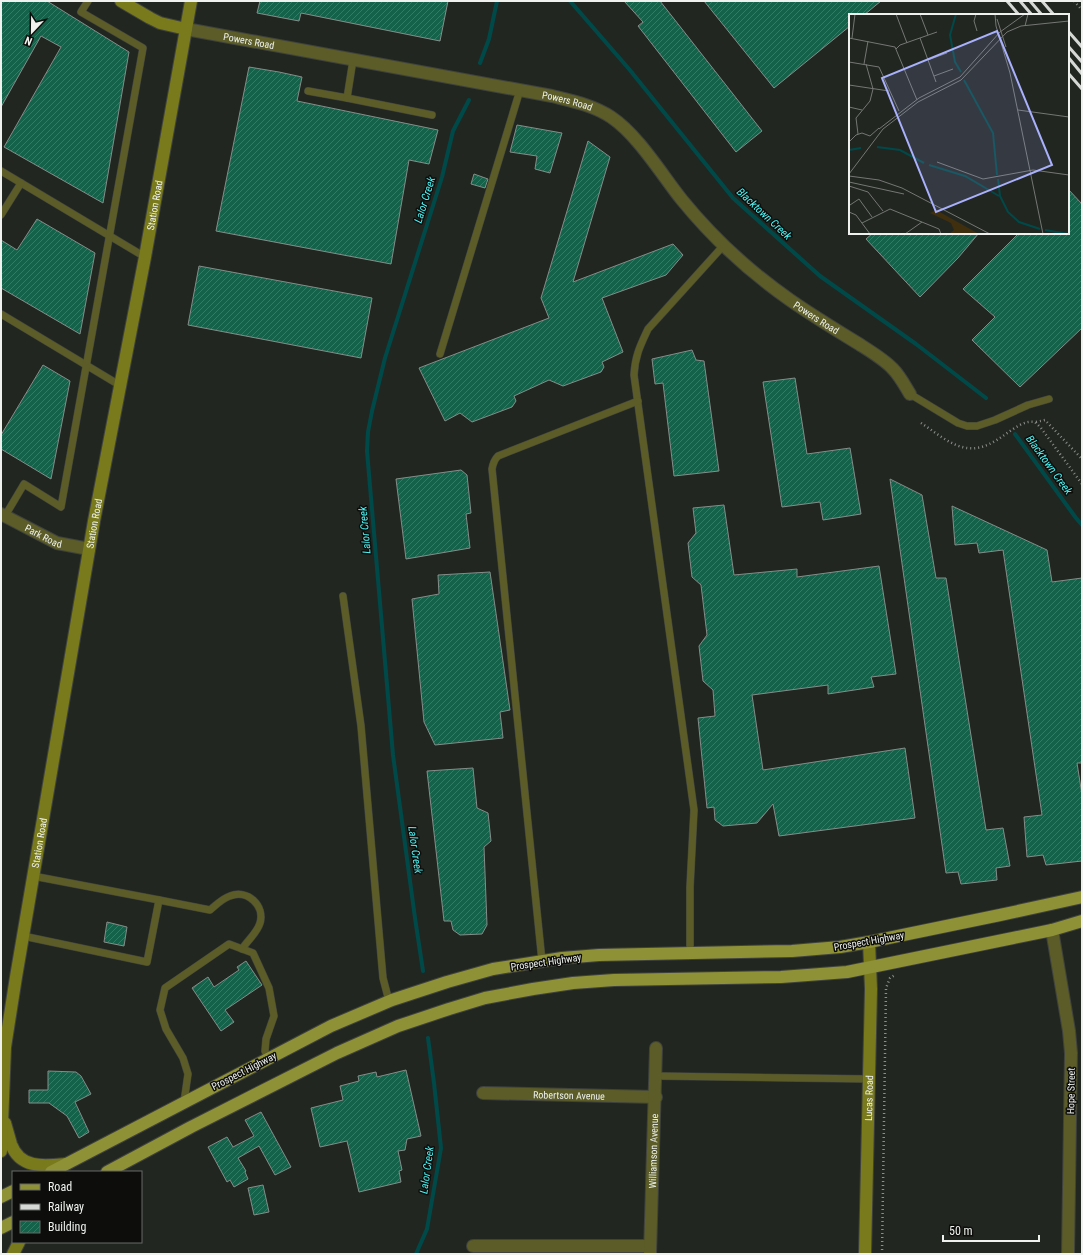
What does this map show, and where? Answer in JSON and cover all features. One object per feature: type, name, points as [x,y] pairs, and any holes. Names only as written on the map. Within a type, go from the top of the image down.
[{"type":"main road","name":"Powers Road","points":[[121,1],[160,23],[186,29]]},
{"type":"main road","name":"Station Road","points":[[1,1150],[3,1112],[3,1052],[89,549],[121,386],[191,1]]},
{"type":"main road","name":"Prospect Highway","points":[[53,1171],[331,1026],[389,1001],[493,969],[542,961],[599,955],[792,951],[840,947],[1082,897]]},
{"type":"main road","points":[[109,1171],[190,1127],[337,1053],[398,1026],[448,1008],[485,998],[533,988],[573,983],[621,980],[780,977],[847,972],[1052,930],[1082,921]]},
{"type":"main road","name":"Lucas Road","points":[[866,1254],[870,1080],[870,942]]},
{"type":"main road","points":[[3,1112],[12,1145],[18,1156],[32,1164],[40,1166],[65,1164]]},
{"type":"main road","points":[[1,1197],[12,1192]]},
{"type":"main road","points":[[1,1228],[12,1222]]},
{"type":"main road","points":[[14,1254],[20,1243]]},
{"type":"street","name":"Powers Road","points":[[186,29],[520,90],[582,103],[598,110],[623,126],[682,200],[724,245],[748,268],[790,300],[868,350],[893,368],[910,394]]},
{"type":"street","name":"Park Road","points":[[3,515],[57,543],[89,549]]},
{"type":"street","name":"Hope Street","points":[[1052,930],[1069,1031],[1071,1052],[1068,1254]]},
{"type":"street","name":"Williamson Avenue","points":[[650,1250],[656,1096],[656,1048]]},
{"type":"street","name":"Robertson Avenue","points":[[483,1093],[656,1096]]},
{"type":"street","points":[[1070,1130],[1082,1132]]},
{"type":"street","points":[[474,1246],[650,1250]]},
{"type":"lane","points":[[3,515],[24,484],[61,507],[143,48],[81,12],[88,1]]},
{"type":"lane","points":[[347,98],[353,60]]},
{"type":"lane","points":[[440,354],[520,90]]},
{"type":"lane","points":[[308,91],[432,115]]},
{"type":"lane","points":[[1,171],[145,257]]},
{"type":"lane","points":[[1,215],[21,183]]},
{"type":"lane","points":[[690,953],[690,887],[694,810],[634,375],[635,362],[648,329],[724,245]]},
{"type":"lane","points":[[1,314],[121,386]]},
{"type":"lane","points":[[910,394],[958,423],[967,426],[977,426],[1028,405],[1049,399]]},
{"type":"lane","points":[[542,961],[492,464],[494,459],[498,456],[638,401]]},
{"type":"lane","points":[[343,596],[361,726],[383,978],[389,1001]]},
{"type":"lane","points":[[33,876],[210,910],[235,894],[248,896],[259,908],[261,920],[256,930],[242,949]]},
{"type":"lane","points":[[23,936],[146,962],[159,900]]},
{"type":"lane","points":[[184,1102],[188,1074],[183,1058],[166,1029],[160,1010],[165,988],[230,944],[253,953],[269,988],[274,1016],[266,1039],[265,1051],[268,1059]]},
{"type":"lane","points":[[656,1076],[870,1080]]},
{"type":"path","points":[[1075,2],[1082,10]]},
{"type":"path","points":[[921,423],[954,444],[968,448],[982,448],[993,444],[1020,424],[1045,420],[1082,459]]},
{"type":"path","points":[[1035,422],[1082,484]]},
{"type":"path","points":[[882,1254],[886,988],[890,978],[899,973]]},
{"type":"building","points":[[1,1],[47,1],[129,52],[103,203],[4,147],[61,47],[41,36],[1,107]]},
{"type":"building","points":[[260,1],[448,1],[440,41],[301,13],[299,21],[257,13]]},
{"type":"building","points":[[624,1],[660,1],[762,131],[736,152],[638,26],[643,22]]},
{"type":"building","points":[[704,1],[881,1],[865,14],[849,14],[849,27],[774,88]]},
{"type":"building","points":[[249,67],[302,77],[297,101],[438,130],[429,164],[409,160],[391,264],[216,231]]},
{"type":"building","points":[[517,125],[562,133],[550,173],[535,169],[537,156],[510,152]]},
{"type":"building","points":[[588,141],[610,157],[573,282],[673,244],[683,255],[666,275],[602,298],[623,352],[602,362],[604,367],[601,372],[563,386],[549,380],[514,396],[516,401],[512,407],[472,422],[460,413],[445,421],[419,368],[549,318],[541,298]]},
{"type":"building","points":[[474,174],[488,179],[485,188],[471,184]]},
{"type":"building","points":[[1069,190],[1082,204],[1082,328],[1020,387],[972,340],[995,317],[963,289],[1018,234],[1069,234]]},
{"type":"building","points":[[37,219],[95,253],[80,334],[1,288],[1,240],[17,250]]},
{"type":"building","points":[[872,234],[978,234],[958,258],[920,297],[866,239]]},
{"type":"building","points":[[199,266],[372,298],[361,358],[188,325]]},
{"type":"building","points":[[692,350],[696,360],[704,361],[719,471],[674,476],[663,383],[655,384],[652,359]]},
{"type":"building","points":[[43,365],[70,381],[51,479],[1,449],[1,435]]},
{"type":"building","points":[[795,378],[807,454],[850,448],[861,514],[823,520],[820,502],[782,507],[763,382]]},
{"type":"building","points":[[461,470],[467,475],[471,513],[466,514],[470,548],[406,559],[396,479]]},
{"type":"building","points":[[890,479],[922,495],[936,578],[946,578],[986,830],[1003,828],[1010,866],[996,868],[997,880],[961,884],[958,872],[946,873]]},
{"type":"building","points":[[724,505],[734,575],[797,569],[797,577],[879,566],[896,674],[871,677],[874,687],[828,694],[828,685],[752,695],[763,770],[905,748],[915,818],[779,836],[773,804],[757,823],[723,826],[715,820],[714,807],[707,808],[698,718],[715,716],[713,690],[703,681],[699,646],[707,635],[701,585],[692,577],[688,543],[696,533],[693,508]]},
{"type":"building","points":[[952,506],[1047,550],[1052,582],[1082,578],[1082,763],[1077,763],[1082,795],[1082,861],[1046,865],[1043,855],[1027,857],[1024,817],[1042,815],[1003,550],[979,553],[977,543],[955,545]]},
{"type":"building","points":[[490,572],[510,710],[500,712],[503,738],[435,745],[424,722],[412,599],[439,594],[438,575]]},
{"type":"building","points":[[473,768],[477,808],[488,813],[491,841],[484,847],[487,925],[482,934],[460,935],[453,930],[451,921],[444,921],[427,771]]},
{"type":"building","points":[[107,922],[127,927],[124,946],[104,942]]},
{"type":"building","points":[[246,961],[262,985],[225,1010],[234,1022],[221,1031],[192,988],[208,977],[214,987],[239,970],[237,967]]},
{"type":"building","points":[[406,1070],[421,1136],[407,1139],[405,1150],[398,1151],[402,1170],[399,1171],[401,1182],[359,1192],[347,1141],[320,1147],[311,1108],[343,1100],[340,1086],[359,1081],[358,1076],[376,1072],[377,1077]]},
{"type":"building","points":[[48,1071],[76,1072],[81,1076],[91,1094],[75,1102],[89,1132],[79,1138],[67,1116],[49,1103],[29,1103],[29,1090],[48,1090]]},
{"type":"building","points":[[261,1112],[291,1167],[275,1175],[259,1146],[238,1158],[246,1171],[245,1172],[248,1179],[234,1187],[230,1180],[227,1182],[208,1147],[227,1137],[233,1147],[254,1136],[245,1120]]},
{"type":"building","points":[[263,1185],[269,1212],[254,1215],[248,1188]]},
{"type":"waterway","name":"Lalor Creek","points":[[480,63],[489,39],[497,1]]},
{"type":"waterway","name":"Blacktown Creek","points":[[570,1],[629,69],[733,198],[820,276],[916,344],[986,398]]},
{"type":"waterway","name":"Lalor Creek","points":[[423,971],[393,755],[367,451],[368,432],[385,358],[442,177],[453,131],[469,100]]},
{"type":"waterway","name":"Blacktown Creek","points":[[1015,434],[1082,525]]},
{"type":"waterway","name":"Lalor Creek","points":[[416,1254],[427,1229],[441,1148],[428,1038]]},
{"type":"railway","points":[[1007,1],[1018,14]]},
{"type":"railway","points":[[1020,1],[1031,14]]},
{"type":"railway","points":[[1030,1],[1041,14]]},
{"type":"railway","points":[[1042,1],[1053,14]]},
{"type":"railway","points":[[1069,32],[1082,47]]},
{"type":"railway","points":[[1069,47],[1082,62]]},
{"type":"railway","points":[[1069,58],[1082,74]]},
{"type":"railway","points":[[1069,74],[1082,89]]}]
